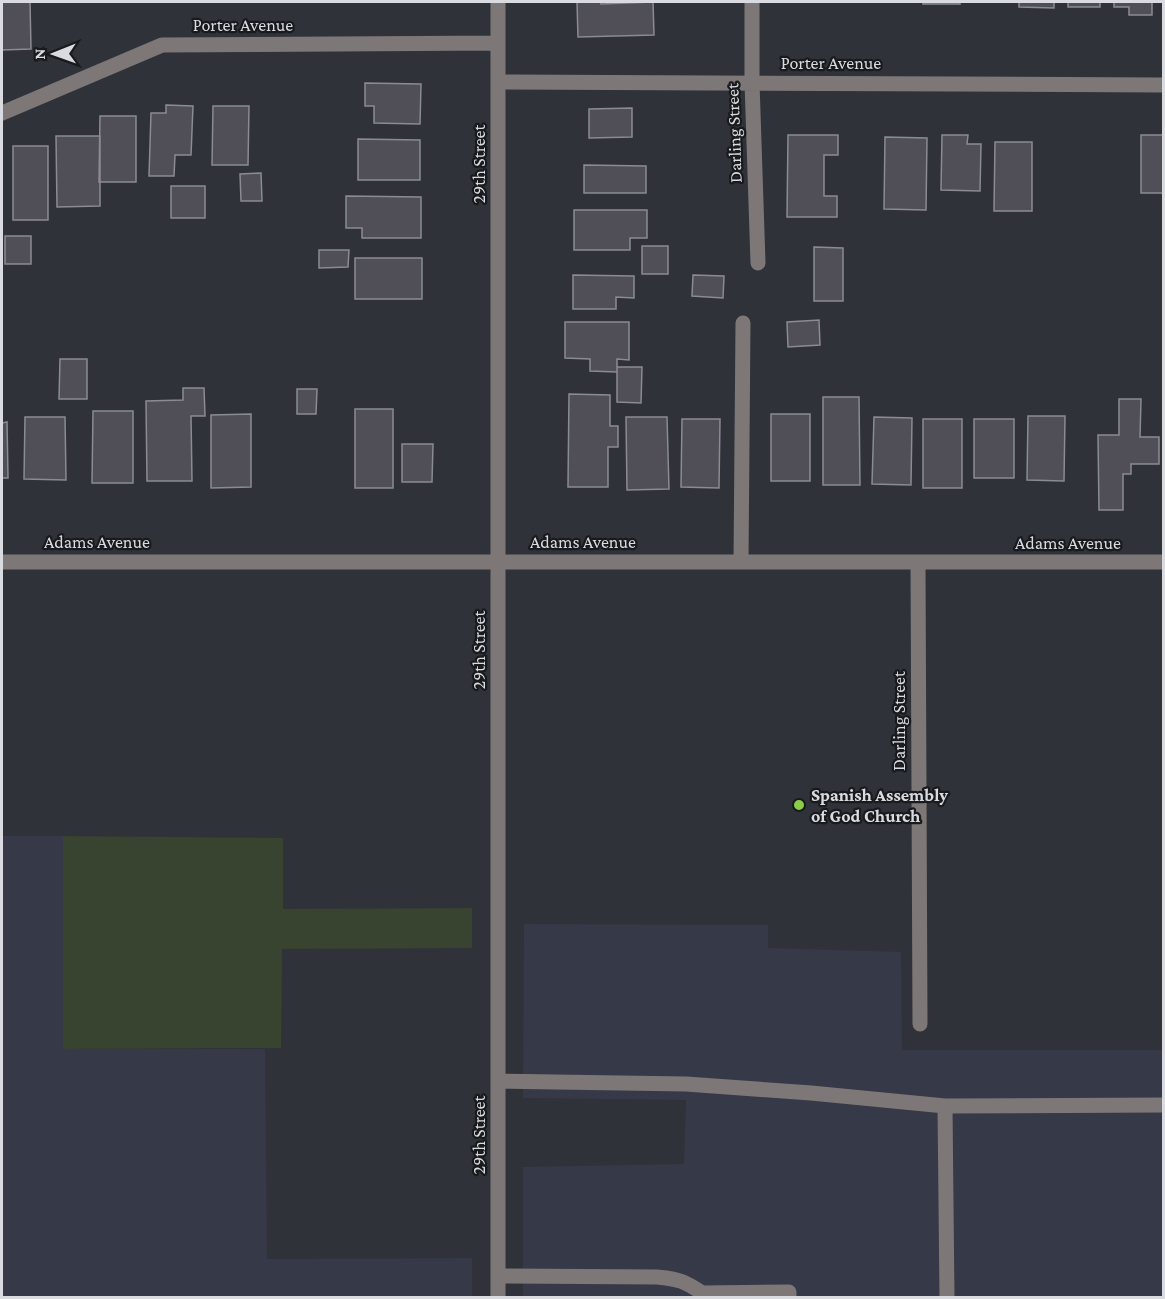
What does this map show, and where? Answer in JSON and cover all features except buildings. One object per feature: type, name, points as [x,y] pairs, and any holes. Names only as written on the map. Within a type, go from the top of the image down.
[{"type":"street","name":"29th Street","points":[[498,2],[498,1298]]},
{"type":"street","name":"Darling Street","points":[[752,2],[752,82],[758,263]]},
{"type":"street","name":"Porter Avenue","points":[[2,113],[162,45],[498,43]]},
{"type":"street","name":"Porter Avenue","points":[[498,82],[1164,85]]},
{"type":"street","points":[[741,562],[743,323]]},
{"type":"street","name":"Adams Avenue","points":[[2,562],[1164,562]]},
{"type":"street","name":"Darling Street","points":[[918,562],[920,1024]]},
{"type":"street","points":[[499,1081],[686,1084],[945,1106],[1164,1105]]},
{"type":"street","points":[[945,1106],[947,1298]]},
{"type":"street","points":[[498,1276],[678,1279],[687,1282],[702,1295],[789,1292],[789,1298]]},
{"type":"shaded area","points":[[2,836],[63,836],[63,1049],[265,1049],[267,1259],[472,1258],[472,1297],[2,1298]]},
{"type":"shaded area","points":[[524,924],[768,925],[768,948],[901,952],[902,1050],[1163,1050],[1163,1297],[523,1297],[523,1167],[684,1164],[686,1100],[523,1098]]},
{"type":"green space","points":[[63,836],[283,838],[283,909],[472,908],[472,948],[282,949],[281,1048],[63,1049]]},
{"type":"place","name":"Spanish Assembly of God Church","points":[[799,805]]}]
